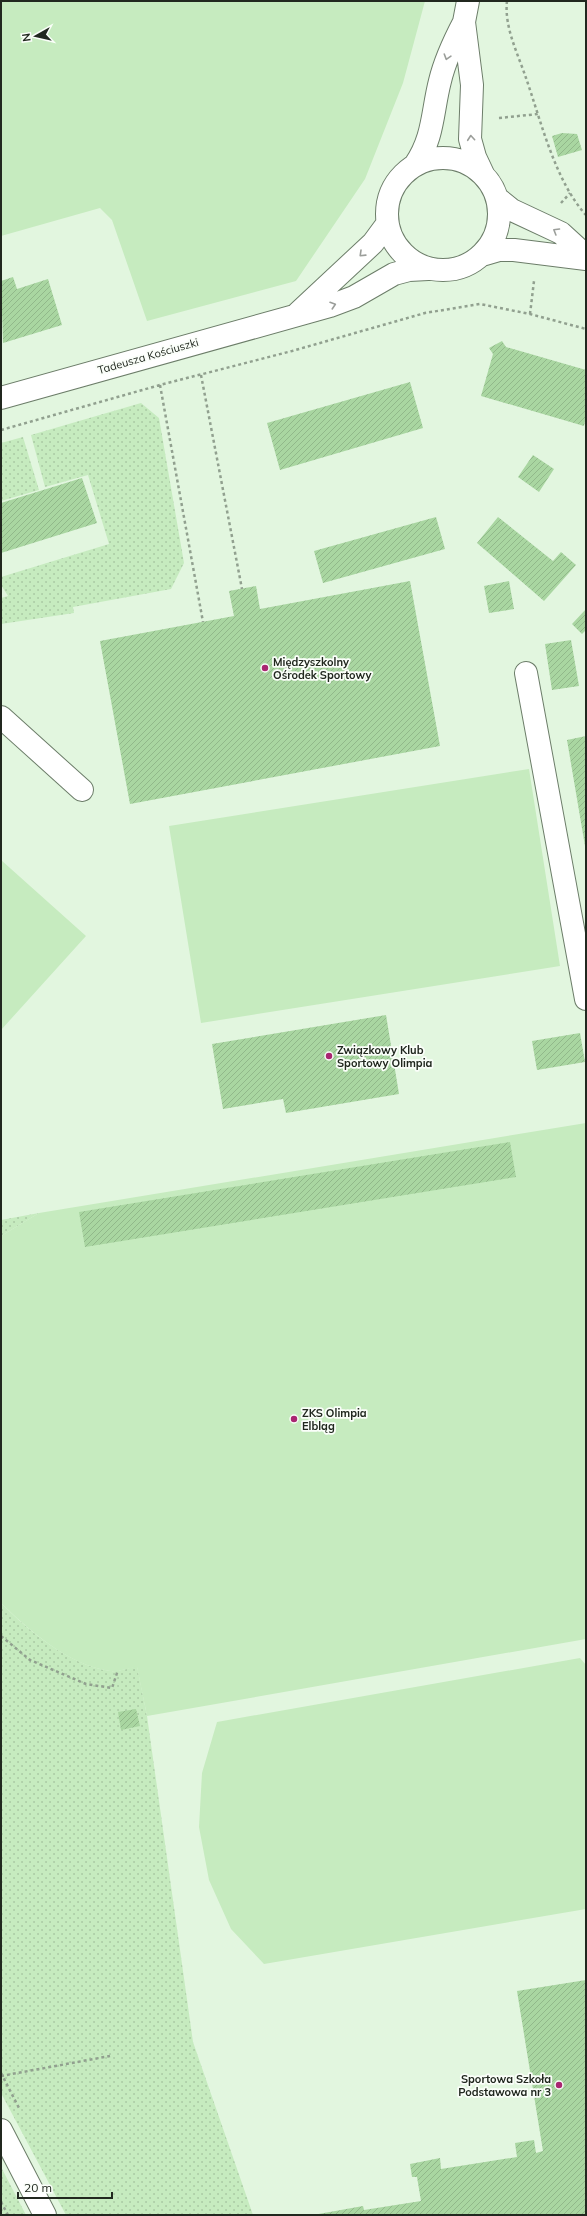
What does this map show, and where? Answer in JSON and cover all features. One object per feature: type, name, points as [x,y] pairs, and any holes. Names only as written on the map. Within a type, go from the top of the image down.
[{"type":"street","points":[[415,165],[426,148],[444,66],[466,11]]},
{"type":"street","points":[[466,11],[472,85],[470,140],[475,157],[483,174]]},
{"type":"street","points":[[443,158],[458,160],[471,165],[483,174],[492,185],[497,198],[500,213],[498,228],[492,243],[482,255],[471,264],[457,269],[442,271],[428,269],[414,262],[402,252],[392,239],[387,224],[389,197],[395,184],[404,173],[415,165],[428,160],[443,158]]},
{"type":"street","points":[[497,198],[512,210],[561,233],[586,257]]},
{"type":"street","name":"Tadeusza Kościuszki","points":[[295,315],[373,243],[387,224]]},
{"type":"street","points":[[482,255],[500,250],[514,250],[586,257]]},
{"type":"street","name":"Tadeusza Kościuszki","points":[[1,398],[330,306],[354,297],[394,274],[409,270],[428,269]]},
{"type":"street","points":[[526,673],[586,999]]},
{"type":"street","points":[[1,717],[82,790]]},
{"type":"street","points":[[1,2130],[46,2215]]},
{"type":"path","points":[[507,1],[509,27],[538,114],[570,193],[586,215]]},
{"type":"path","points":[[1,430],[160,384],[200,375],[425,313],[465,306],[480,304],[515,311],[586,329]]},
{"type":"path","points":[[200,375],[242,589]]},
{"type":"path","points":[[160,384],[203,622]]},
{"type":"path","points":[[1,1636],[30,1660],[86,1684],[112,1688],[118,1670]]},
{"type":"path","points":[[1,2076],[110,2056]]},
{"type":"path","points":[[1,2202],[8,2215]]},
{"type":"green space","points":[[1,1],[425,1],[403,83],[365,179],[296,281],[147,321],[112,220],[100,208],[1,236]]},
{"type":"green space","points":[[141,403],[159,418],[184,563],[171,589],[73,607],[74,613],[1,624],[1,598],[8,596],[1,585],[1,577],[109,544],[88,475],[45,487],[31,435]]},
{"type":"green space","points":[[23,437],[39,490],[1,501],[1,443]]},
{"type":"green space","points":[[529,769],[560,966],[201,1023],[169,826]]},
{"type":"green space","points":[[1,860],[86,936],[1,1030]]},
{"type":"green space","name":"ZKS Olimpia Elbląg","points":[[586,1123],[586,1639],[147,1716],[137,1667],[110,1671],[94,1668],[79,1662],[37,1635],[1,1603],[1,1236],[39,1213]]},
{"type":"green space","points":[[39,1213],[1,1236],[1,1220]]},
{"type":"green space","points":[[1,1603],[37,1635],[65,1654],[80,1662],[95,1668],[110,1671],[137,1666],[147,1716],[193,2042],[253,2215],[66,2215],[1,2093]]},
{"type":"green space","points":[[580,1658],[586,1665],[586,1909],[264,1964],[231,1929],[209,1880],[199,1827],[202,1773],[217,1722]]},
{"type":"green space","points":[[1,2167],[26,2215],[1,2215]]},
{"type":"building","points":[[562,133],[577,134],[582,150],[558,157],[552,136]]},
{"type":"building","points":[[13,277],[17,289],[48,279],[62,325],[3,343],[1,281]]},
{"type":"building","points":[[502,341],[506,347],[586,370],[586,417],[584,426],[481,396],[493,354],[489,348]]},
{"type":"building","points":[[410,382],[423,428],[280,470],[267,423]]},
{"type":"building","points":[[533,455],[554,469],[539,492],[518,477]]},
{"type":"building","points":[[82,478],[97,523],[1,553],[1,503]]},
{"type":"building","points":[[436,517],[445,549],[323,583],[314,551]]},
{"type":"building","points":[[498,517],[553,561],[561,552],[576,565],[544,601],[477,543]]},
{"type":"building","name":"Międzyszkolny Ośrodek Sportowy","points":[[410,581],[440,746],[130,804],[100,641],[234,616],[229,591],[256,586],[260,609]]},
{"type":"building","points":[[509,581],[514,609],[489,613],[484,586]]},
{"type":"building","points":[[586,609],[586,630],[582,634],[572,624]]},
{"type":"building","points":[[571,640],[579,686],[552,690],[545,644]]},
{"type":"building","points":[[586,736],[586,846],[585,846],[567,740]]},
{"type":"building","points":[[386,1015],[399,1094],[286,1113],[283,1099],[223,1109],[212,1044]]},
{"type":"building","points":[[580,1033],[585,1062],[537,1070],[532,1041]]},
{"type":"building","points":[[510,1142],[516,1177],[85,1247],[79,1212]]},
{"type":"building","points":[[136,1709],[140,1726],[121,1730],[118,1712]]},
{"type":"building","name":"Sportowa Szkoła Podstawowa nr 3","points":[[586,1980],[586,2215],[313,2215],[363,2206],[364,2210],[421,2201],[417,2177],[412,2177],[410,2164],[440,2158],[441,2169],[517,2157],[515,2143],[534,2140],[536,2153],[543,2151],[517,1991]]},
{"type":"place","name":"Międzyszkolny Ośrodek Sportowy","points":[[265,668]]},
{"type":"place","name":"Związkowy Klub Sportowy Olimpia","points":[[329,1056]]},
{"type":"place","name":"ZKS Olimpia Elbląg","points":[[294,1419]]},
{"type":"place","name":"Sportowa Szkoła Podstawowa nr 3","points":[[559,2085]]}]
